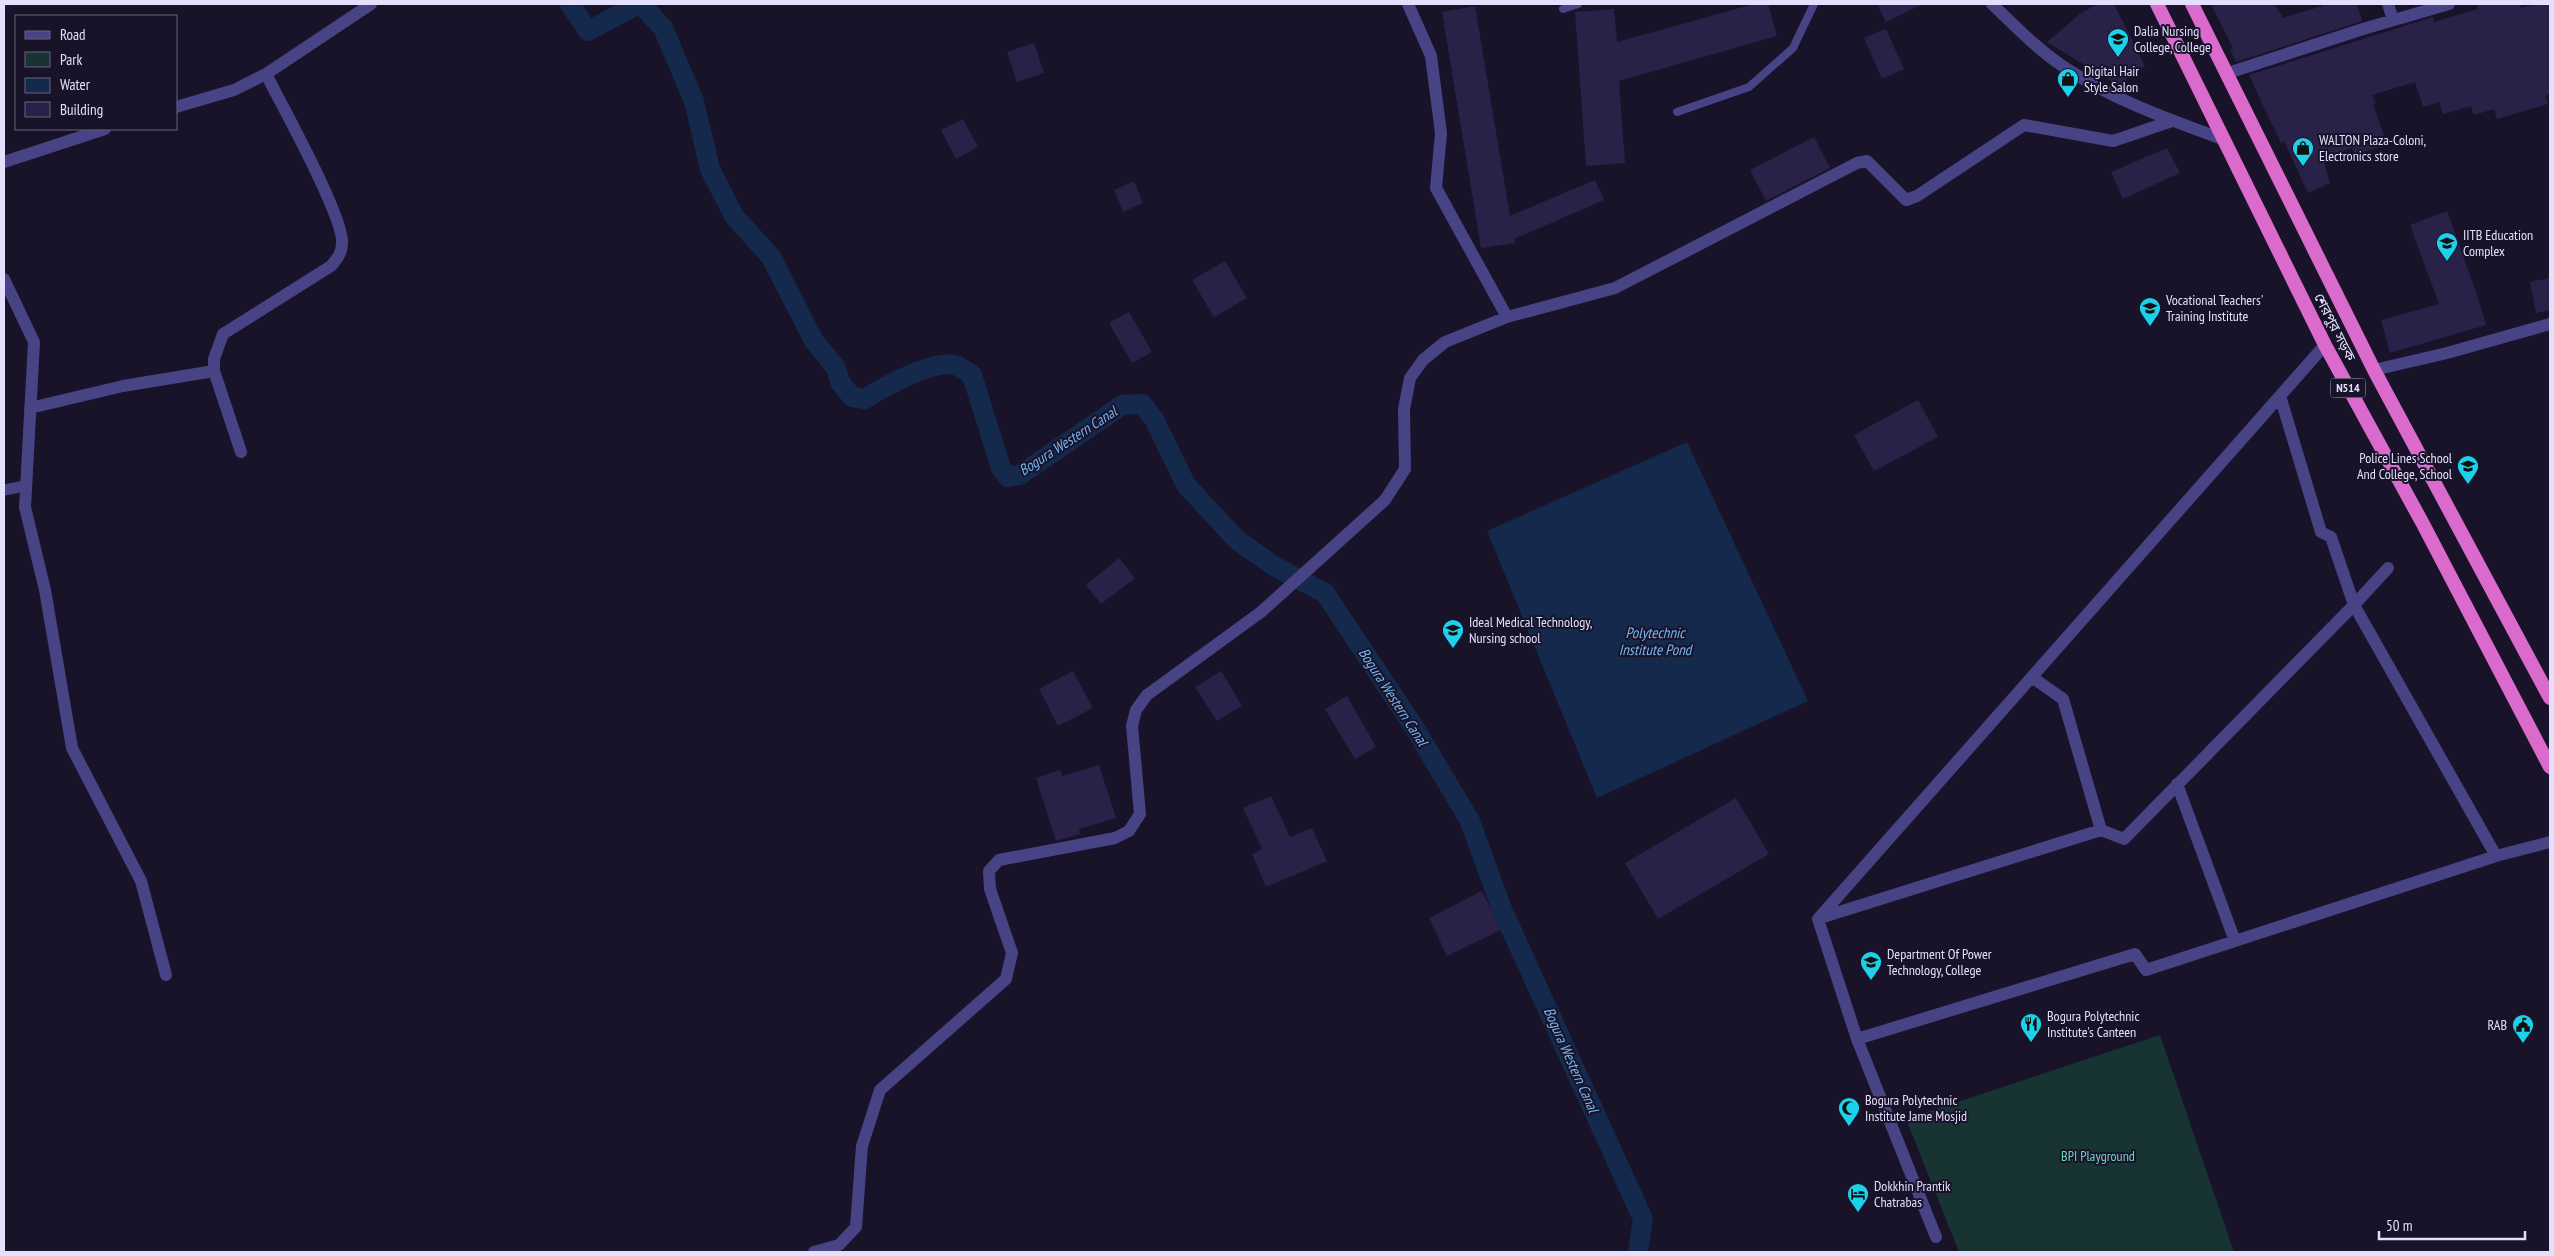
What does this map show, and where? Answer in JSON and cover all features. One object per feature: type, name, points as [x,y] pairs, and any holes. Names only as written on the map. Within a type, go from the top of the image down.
[{"type":"highway","name":"শেরপুর সড়ক","points":[[2157,4],[2325,345],[2423,524],[2550,767]]},
{"type":"highway","name":"শেরপুর সড়ক","points":[[2192,4],[2228,73],[2374,370],[2550,698]]},
{"type":"street","points":[[178,106],[234,90],[266,74],[371,4]]},
{"type":"street","points":[[1408,4],[1431,56],[1441,133],[1436,188],[1507,317]]},
{"type":"street","points":[[1992,4],[2028,40],[2065,68],[2139,108],[2225,140]]},
{"type":"street","points":[[2388,4],[2393,20]]},
{"type":"street","points":[[2228,73],[2449,4]]},
{"type":"street","points":[[241,452],[214,371],[214,359],[222,334],[331,266],[341,254],[343,241],[331,204],[266,74]]},
{"type":"street","points":[[814,1252],[839,1245],[856,1227],[862,1146],[880,1090],[1006,979],[1012,953],[990,889],[989,871],[999,860],[1115,838],[1129,831],[1140,814],[1132,726],[1136,710],[1147,695],[1261,612],[1341,538],[1386,500],[1405,469],[1404,409],[1410,378],[1423,360],[1445,342],[1507,317],[1615,288],[1857,163],[1867,161],[1906,200],[1917,196],[2024,125],[2113,141],[2172,121]]},
{"type":"street","points":[[4,162],[102,130]]},
{"type":"street","points":[[4,278],[34,342],[25,507],[45,590],[72,748],[141,881],[166,976]]},
{"type":"street","points":[[2374,370],[2447,353],[2550,324]]},
{"type":"street","points":[[1818,919],[2033,678],[2325,345]]},
{"type":"street","points":[[30,408],[123,386],[214,371]]},
{"type":"street","points":[[2280,396],[2321,532],[2332,537],[2354,605],[2496,856]]},
{"type":"street","points":[[4,490],[25,486]]},
{"type":"street","points":[[1818,919],[2101,830],[2124,839],[2388,568]]},
{"type":"street","points":[[2033,678],[2063,699],[2101,830]]},
{"type":"street","points":[[2177,784],[2235,941]]},
{"type":"street","points":[[1857,1039],[2135,954],[2146,970],[2496,856],[2550,842]]},
{"type":"street","points":[[1818,919],[1857,1039],[1936,1237]]},
{"type":"lane","points":[[1563,9],[1578,4]]},
{"type":"lane","points":[[1677,112],[1749,86],[1793,48],[1814,4]]},
{"type":"green space","name":"BPI Playground","points":[[2160,1035],[2234,1252],[1959,1252],[1906,1119]]},
{"type":"water","name":"Polytechnic Institute Pond","points":[[1687,442],[1808,701],[1597,798],[1487,531]]},
{"type":"building","points":[[1754,4],[1768,4],[1777,36],[1619,81],[1625,163],[1586,166],[1575,12],[1614,9],[1617,42]]},
{"type":"building","points":[[1877,4],[1923,4],[1886,22]]},
{"type":"building","points":[[2098,4],[2114,4],[2145,66],[2129,76],[2121,87],[2047,42],[2081,13]]},
{"type":"building","points":[[2211,4],[2275,4],[2283,18],[2322,6],[2321,4],[2357,4],[2362,21],[2236,62],[2230,49],[2233,48]]},
{"type":"building","points":[[2477,4],[2520,4],[2521,8],[2536,4],[2550,4],[2550,94],[2545,96],[2548,104],[2497,119],[2494,109],[2474,115],[2471,106],[2443,114],[2439,102],[2423,107],[2415,82],[2372,95],[2376,104],[2373,105],[2387,144],[2355,155],[2352,148],[2323,159],[2330,183],[2308,193],[2284,141],[2281,143],[2272,125],[2249,75],[2433,17],[2434,22],[2478,9]]},
{"type":"building","points":[[1475,6],[1510,216],[1595,180],[1604,200],[1514,239],[1515,243],[1481,248],[1442,12]]},
{"type":"building","points":[[1886,29],[1904,69],[1882,79],[1864,38]]},
{"type":"building","points":[[1034,43],[1044,73],[1017,82],[1007,52]]},
{"type":"building","points":[[963,119],[978,147],[956,159],[941,130]]},
{"type":"building","points":[[1814,137],[1830,168],[1766,201],[1750,170]]},
{"type":"building","points":[[2167,148],[2180,173],[2123,199],[2111,172]]},
{"type":"building","points":[[1134,181],[1143,203],[1123,212],[1114,190]]},
{"type":"building","points":[[2447,211],[2486,325],[2390,353],[2381,320],[2439,304],[2410,225]]},
{"type":"building","points":[[1225,261],[1247,298],[1214,317],[1192,280]]},
{"type":"building","points":[[2550,278],[2550,310],[2536,313],[2530,282]]},
{"type":"building","points":[[1129,312],[1152,352],[1132,363],[1109,323]]},
{"type":"building","points":[[1918,400],[1938,437],[1874,471],[1854,435]]},
{"type":"building","points":[[1119,558],[1135,578],[1101,604],[1086,585]]},
{"type":"building","points":[[1073,671],[1093,708],[1058,726],[1039,689]]},
{"type":"building","points":[[1221,671],[1242,706],[1217,721],[1195,687]]},
{"type":"building","points":[[1347,696],[1376,747],[1355,759],[1325,709]]},
{"type":"building","points":[[1099,765],[1116,818],[1079,829],[1080,834],[1056,841],[1036,778],[1060,770],[1062,776]]},
{"type":"building","points":[[1271,796],[1290,837],[1312,828],[1327,861],[1266,887],[1252,854],[1262,849],[1243,808]]},
{"type":"building","points":[[1736,798],[1769,854],[1658,919],[1625,863]]},
{"type":"building","points":[[1482,891],[1501,930],[1447,956],[1429,918]]},
{"type":"waterway","name":"Bogura Western Canal","points":[[570,4],[588,31],[639,4]]},
{"type":"waterway","name":"Bogura Western Canal","points":[[641,4],[663,28],[694,101],[710,169],[734,216],[771,257],[814,341],[836,368],[840,382],[852,397],[865,399],[896,381],[935,366],[946,364],[959,367],[972,375],[1001,468],[1008,477],[1020,475],[1122,405],[1142,404],[1154,419],[1186,485],[1237,540],[1274,566],[1325,593],[1414,727],[1470,821],[1501,907],[1643,1219],[1638,1252]]},
{"type":"place","name":"Dalia Nursing College, College","points":[[2118,58]]},
{"type":"place","name":"Digital Hair Style Salon","points":[[2068,98]]},
{"type":"place","name":"WALTON Plaza-Coloni, Electronics store","points":[[2303,167]]},
{"type":"place","name":"IITB Education Complex","points":[[2447,262]]},
{"type":"place","name":"Vocational Teachers' Training Institute","points":[[2150,327]]},
{"type":"place","name":"Police Lines School And College, School","points":[[2468,485]]},
{"type":"place","name":"Ideal Medical Technology, Nursing school","points":[[1453,649]]},
{"type":"place","name":"Department Of Power Technology, College","points":[[1871,981]]},
{"type":"place","name":"Bogura Polytechnic Institute's Canteen","points":[[2031,1043]]},
{"type":"place","name":"RAB","points":[[2523,1044]]},
{"type":"place","name":"Bogura Polytechnic Institute Jame Mosjid","points":[[1849,1127]]},
{"type":"place","name":"Dokkhin Prantik Chatrabas","points":[[1858,1213]]}]
